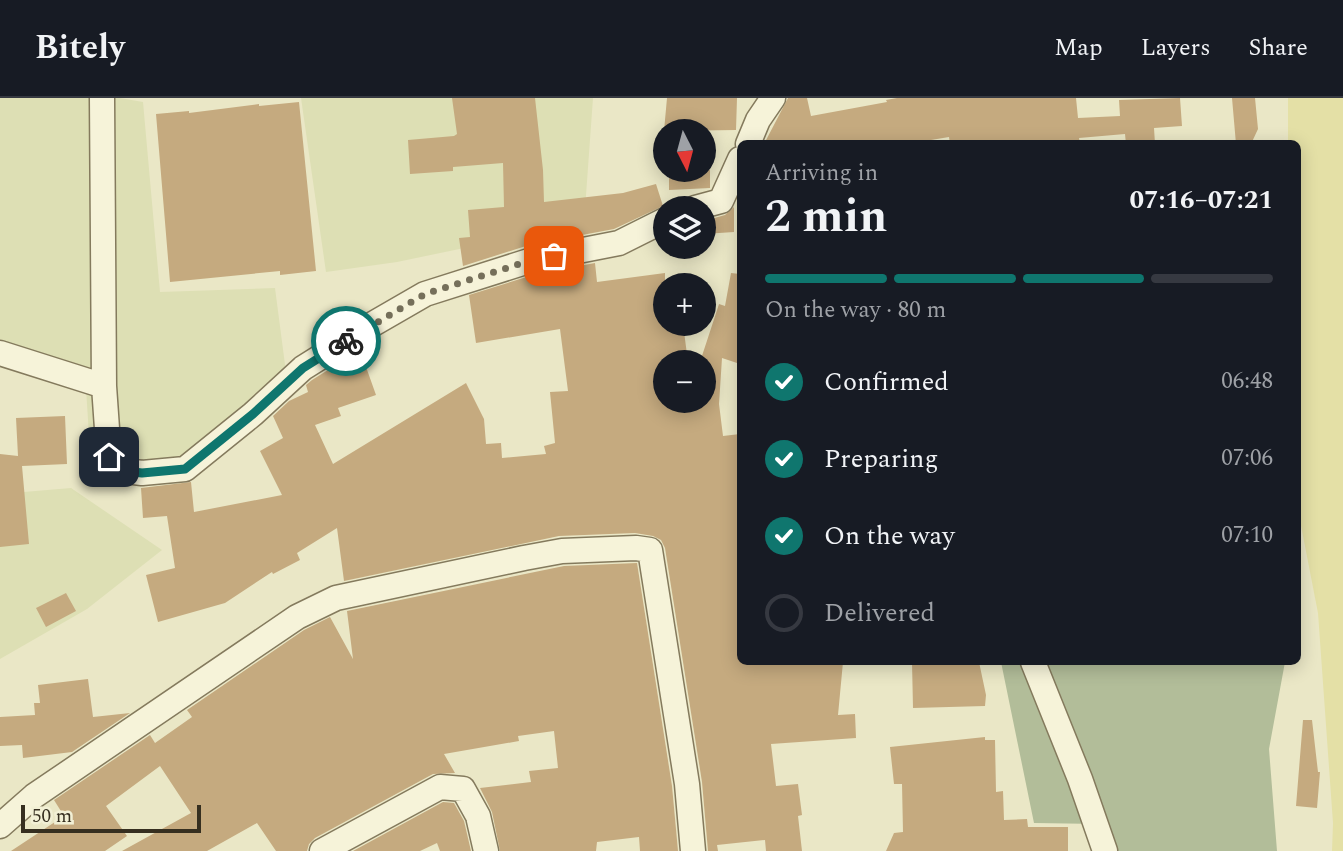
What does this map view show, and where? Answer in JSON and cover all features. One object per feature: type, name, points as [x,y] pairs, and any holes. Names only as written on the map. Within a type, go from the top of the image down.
[{"type":"street","points":[[102,98],[104,386],[109,457],[118,470],[142,473],[185,469],[253,414],[303,368],[425,294],[532,260],[619,243],[653,226]]},
{"type":"street","points":[[750,140],[758,120],[773,98]]},
{"type":"street","points":[[716,202],[721,201],[737,166]]},
{"type":"street","points":[[0,353],[104,386]]},
{"type":"street","points":[[0,827],[34,796],[297,617],[336,598],[549,553],[636,548],[650,550],[687,784],[693,851]]},
{"type":"street","points":[[1034,665],[1080,779],[1105,851]]},
{"type":"street","points":[[322,851],[440,787],[463,789],[478,816],[486,851]]},
{"type":"green space","points":[[0,98],[120,98],[143,102],[160,292],[275,288],[287,380],[180,464],[91,466],[85,373],[0,342]]},
{"type":"green space","points":[[301,98],[593,98],[584,223],[397,262],[326,272]]},
{"type":"green space","points":[[71,488],[162,550],[87,609],[0,659],[0,494]]},
{"type":"green space","points":[[1002,665],[1284,665],[1269,749],[1277,851],[1112,851],[1099,824],[1034,823]]},
{"type":"sand","points":[[1288,98],[1343,98],[1343,851],[1332,851],[1333,823],[1318,613],[1301,526],[1301,140],[1288,140]]},
{"type":"building","points":[[452,98],[535,98],[544,202],[623,193],[656,184],[660,196],[653,196],[653,211],[614,229],[529,245],[463,266],[459,238],[470,237],[468,210],[504,207],[503,163],[410,174],[408,140],[457,134]]},
{"type":"building","points":[[667,98],[737,98],[736,130],[716,130],[716,119],[665,119]]},
{"type":"building","points":[[788,98],[807,98],[811,116],[897,98],[1076,98],[1078,118],[1120,116],[1119,100],[1180,98],[1182,126],[1154,128],[1155,140],[1126,140],[1125,134],[1079,140],[949,140],[949,137],[931,140],[766,140]]},
{"type":"building","points":[[1232,98],[1255,98],[1258,129],[1253,140],[1236,140]]},
{"type":"building","points":[[299,102],[316,271],[280,275],[280,271],[170,282],[156,114]]},
{"type":"building","points":[[669,182],[710,182],[710,188],[669,190]]},
{"type":"building","points":[[734,207],[734,232],[716,233],[716,218],[725,215]]},
{"type":"building","points":[[595,263],[597,282],[653,275],[653,336],[685,336],[686,350],[653,350],[653,413],[716,413],[716,350],[704,350],[709,336],[716,336],[716,313],[719,304],[725,306],[731,273],[737,274],[737,363],[722,358],[719,404],[723,436],[737,434],[737,665],[843,665],[838,715],[855,714],[856,738],[771,744],[776,786],[798,784],[802,815],[798,816],[802,851],[766,851],[765,840],[717,845],[718,851],[708,851],[702,782],[665,548],[661,540],[653,536],[635,533],[559,536],[344,581],[337,528],[297,553],[300,560],[273,574],[272,572],[225,603],[158,622],[146,575],[175,568],[167,516],[143,518],[141,488],[191,482],[194,512],[282,495],[260,451],[283,438],[273,416],[289,401],[308,392],[306,385],[312,380],[360,350],[376,395],[338,408],[341,416],[315,425],[333,464],[466,383],[484,419],[486,444],[501,443],[502,458],[546,454],[544,446],[555,443],[550,392],[568,391],[560,329],[476,343],[469,295],[536,274]]},
{"type":"building","points":[[65,416],[67,464],[22,466],[29,544],[0,547],[0,454],[18,456],[16,418]]},
{"type":"building","points":[[637,563],[672,786],[678,851],[640,851],[639,837],[597,842],[596,851],[500,851],[492,812],[480,788],[531,782],[529,771],[558,768],[554,731],[518,736],[519,741],[444,754],[455,773],[433,774],[315,838],[307,851],[276,851],[257,823],[207,851],[122,851],[191,813],[160,766],[106,806],[127,836],[105,851],[11,851],[64,816],[54,800],[150,735],[155,743],[192,717],[187,710],[304,630],[330,617],[353,659],[347,611],[564,566]]},
{"type":"building","points":[[66,593],[76,611],[46,627],[36,608]]},
{"type":"building","points":[[912,665],[980,665],[986,695],[985,706],[913,708]]},
{"type":"building","points":[[88,679],[93,717],[130,713],[72,752],[23,758],[22,745],[0,746],[0,717],[35,715],[34,703],[40,703],[38,685]]},
{"type":"building","points":[[1303,720],[1312,720],[1320,772],[1317,808],[1296,806]]},
{"type":"building","points":[[985,737],[985,740],[995,740],[996,792],[1003,791],[1004,820],[1027,819],[1028,827],[1068,827],[1068,851],[886,851],[894,833],[903,832],[902,784],[894,784],[890,747]]},
{"type":"building","points":[[443,802],[454,803],[464,821],[471,851],[440,851],[437,843],[420,851],[353,851]]},
{"type":"way so far","points":[[346,341],[425,294],[532,260],[554,256]]},
{"type":"route","points":[[109,457],[118,470],[142,473],[185,469],[253,414],[303,368],[346,341]]}]
